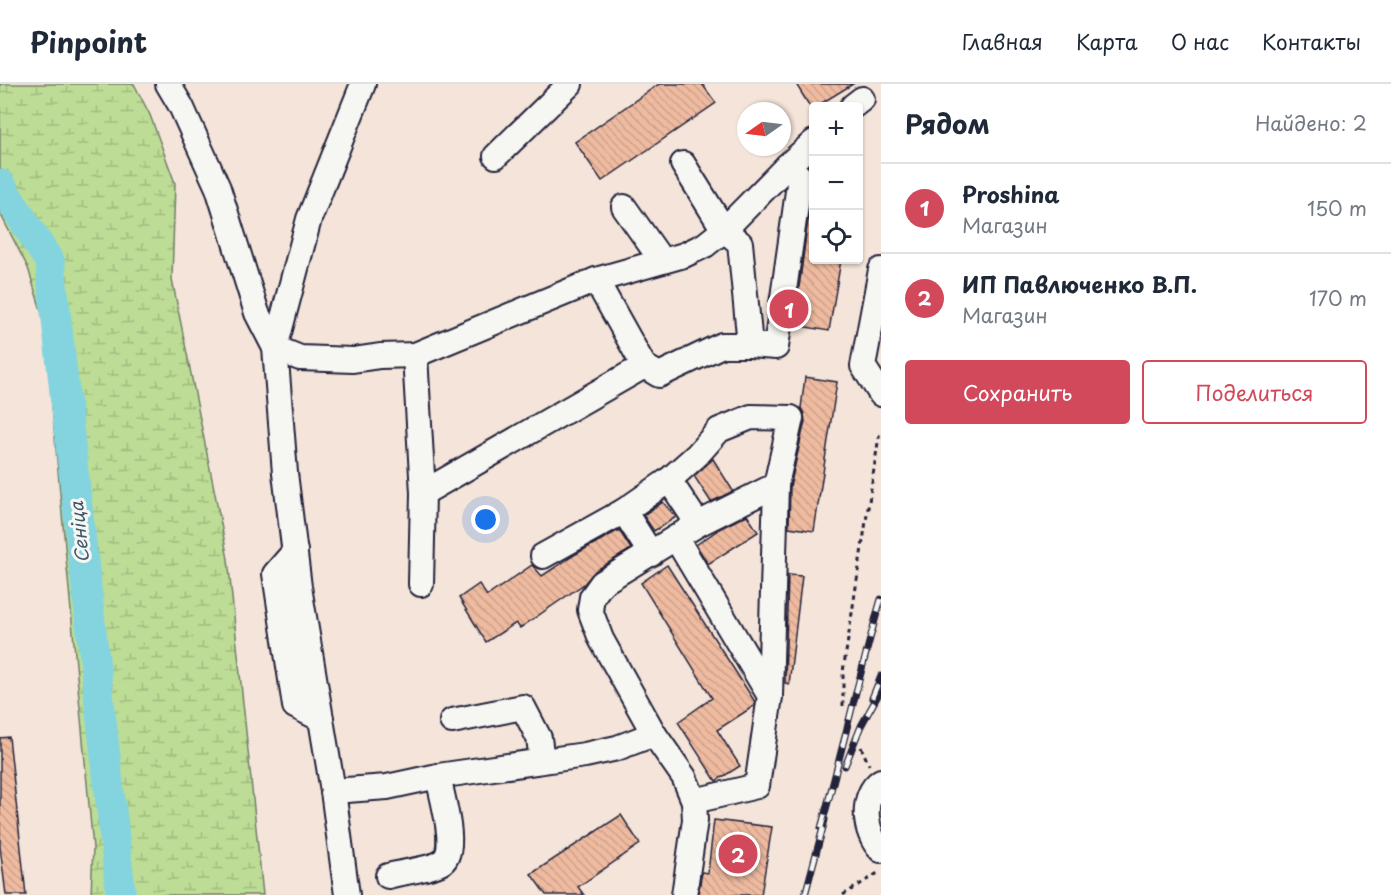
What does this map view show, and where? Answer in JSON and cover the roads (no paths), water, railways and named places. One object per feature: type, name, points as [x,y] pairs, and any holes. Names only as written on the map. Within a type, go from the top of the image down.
[{"type":"lane","points":[[168,84],[182,106],[218,188],[257,313],[275,348],[300,358],[353,360],[380,356],[415,355],[596,280],[684,255],[705,244],[724,230],[809,146]]},
{"type":"lane","points":[[347,895],[295,551],[285,473],[275,348],[309,219],[363,84]]},
{"type":"lane","points":[[496,156],[570,84]]},
{"type":"lane","points":[[683,164],[724,230],[740,243],[750,345]]},
{"type":"lane","points":[[596,280],[644,366],[659,375],[722,345],[776,347],[800,177],[787,166]]},
{"type":"lane","points":[[624,207],[662,261]]},
{"type":"lane","points":[[881,270],[863,366],[881,394]]},
{"type":"lane","points":[[415,355],[423,493],[421,584]]},
{"type":"lane","points":[[423,493],[644,366]]},
{"type":"lane","points":[[543,556],[624,511],[669,480],[697,455],[719,430],[752,417],[790,418],[776,485],[770,696],[757,786],[694,801]]},
{"type":"lane","points":[[669,480],[698,524]]},
{"type":"lane","points":[[684,895],[695,820],[694,801],[684,777],[654,734],[601,639],[590,610],[592,597],[602,583],[698,524],[776,485]]},
{"type":"lane","points":[[624,511],[651,554]]},
{"type":"lane","points":[[676,538],[770,696]]},
{"type":"lane","points":[[452,721],[523,707],[539,738],[543,760]]},
{"type":"lane","points":[[333,791],[387,788],[438,776],[585,755],[617,748],[654,734]]},
{"type":"lane","points":[[387,876],[442,863],[448,855],[450,836],[438,776]]},
{"type":"lane","points":[[881,780],[872,792],[867,820],[876,845],[881,850]]},
{"type":"waterway","name":"Сеніца","points":[[0,184],[50,262],[121,895]]},
{"type":"railway","points":[[821,828],[881,599]]},
{"type":"railway","points":[[872,698],[881,676]]},
{"type":"railway","points":[[845,766],[861,726],[881,690]]},
{"type":"railway","points":[[805,895],[825,820]]},
{"type":"place","name":"Proshina","points":[[789,309]]},
{"type":"place","name":"ИП Павлюченко В.П.","points":[[738,854]]}]
